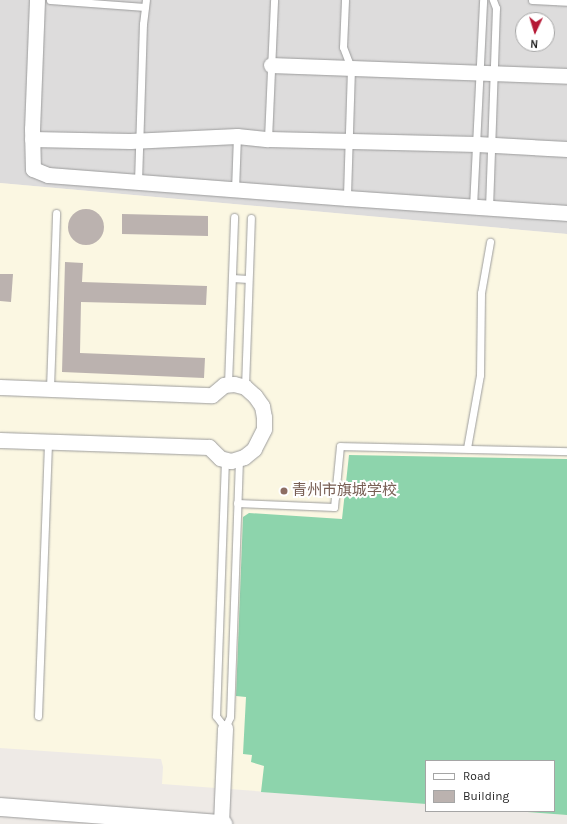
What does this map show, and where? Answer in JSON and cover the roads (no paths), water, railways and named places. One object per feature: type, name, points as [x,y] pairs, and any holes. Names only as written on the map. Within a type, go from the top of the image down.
[{"type":"street","points":[[37,0],[32,139],[33,169],[48,175],[235,190],[567,213]]},
{"type":"street","points":[[271,65],[567,76]]},
{"type":"street","points":[[32,139],[130,141],[140,139],[237,136],[268,139],[349,140],[567,149]]},
{"type":"street","points":[[0,386],[212,395],[224,385],[228,384],[245,387],[262,406],[264,417],[264,429],[254,449],[232,459],[220,458],[209,447],[0,440]]},
{"type":"street","points":[[0,807],[222,824],[225,728]]},
{"type":"lane","points":[[50,0],[145,3],[138,182]]},
{"type":"lane","points":[[268,139],[274,0]]},
{"type":"lane","points":[[345,0],[343,47],[350,68],[347,198]]},
{"type":"lane","points":[[473,207],[484,145],[487,74],[483,0]]},
{"type":"lane","points":[[489,208],[484,145],[487,74],[496,8],[493,0]]},
{"type":"lane","points":[[532,0],[567,2]]},
{"type":"lane","points":[[235,190],[237,136]]},
{"type":"lane","points":[[50,388],[56,214]]},
{"type":"lane","points":[[228,384],[234,217]]},
{"type":"lane","points":[[245,387],[251,218]]},
{"type":"lane","points":[[466,448],[480,375],[481,292],[490,242]]},
{"type":"lane","points":[[232,278],[248,279]]},
{"type":"lane","points":[[38,716],[48,442]]},
{"type":"lane","points":[[237,503],[334,507],[340,446],[567,451]]},
{"type":"lane","points":[[232,459],[237,503],[230,717],[225,728],[216,716],[232,459]]},
{"type":"place","name":"青州市旗城学校","points":[[284,491]]}]
